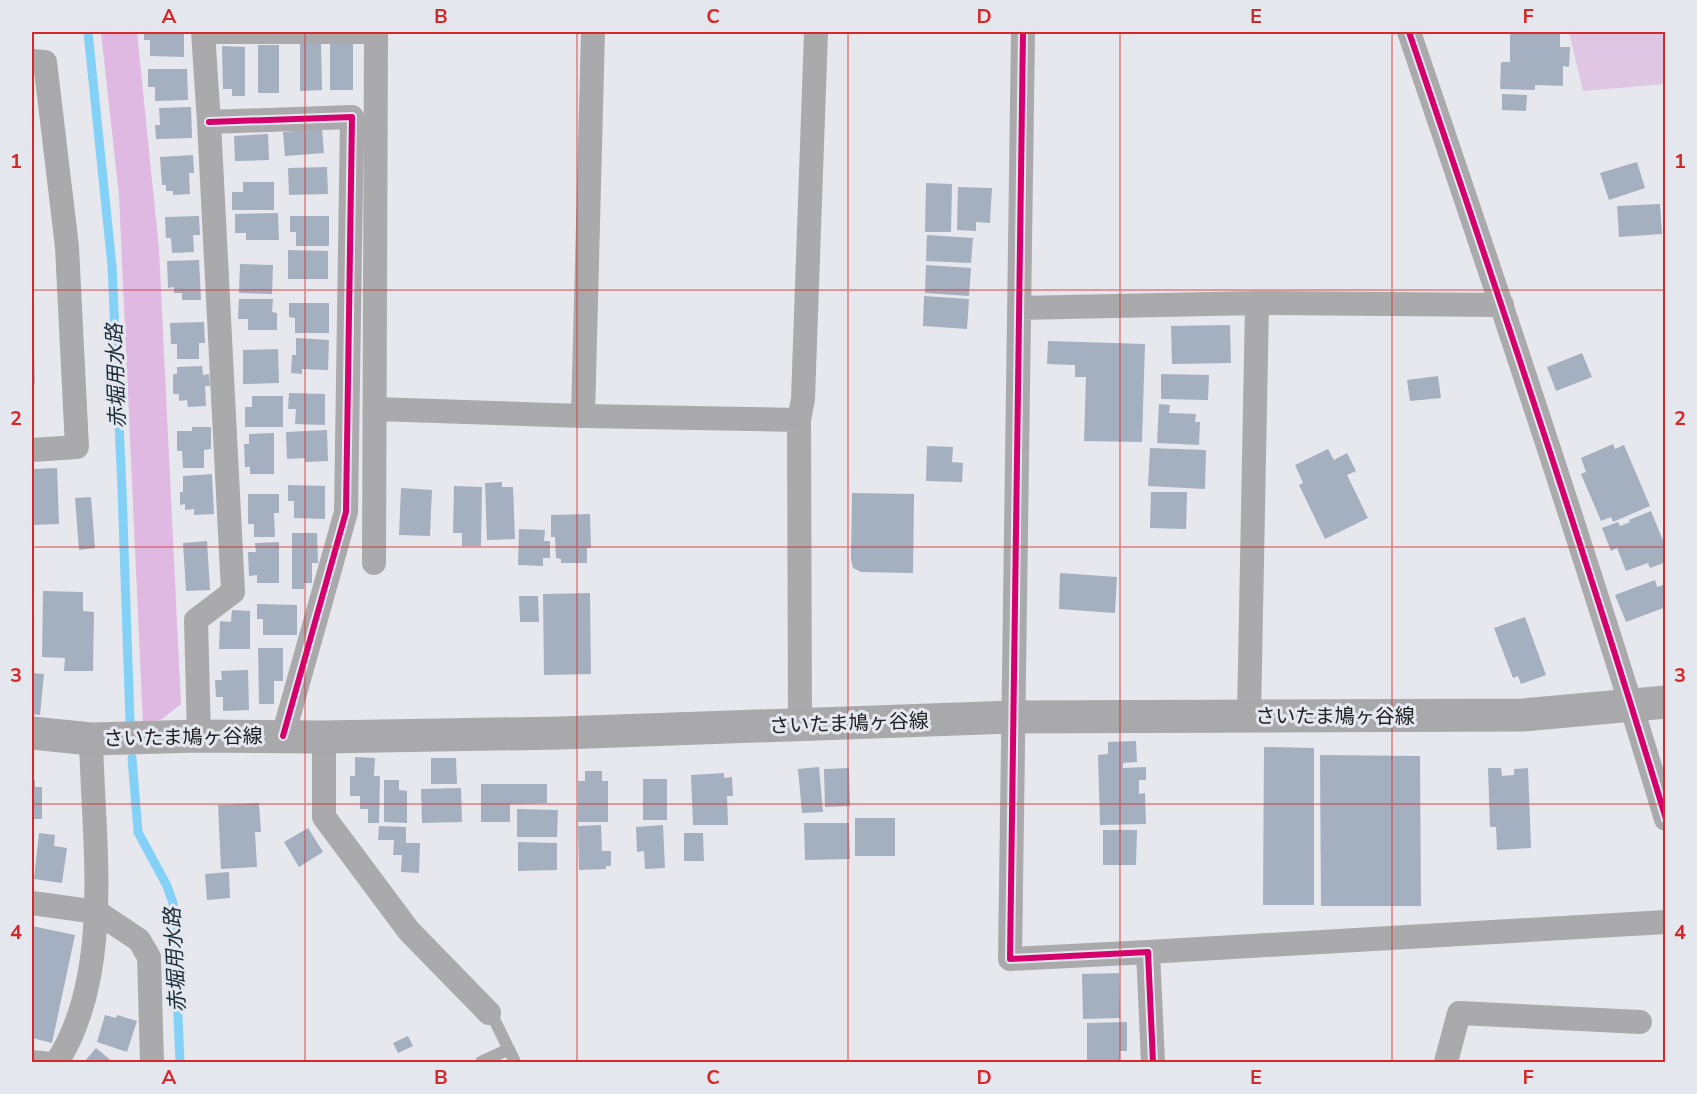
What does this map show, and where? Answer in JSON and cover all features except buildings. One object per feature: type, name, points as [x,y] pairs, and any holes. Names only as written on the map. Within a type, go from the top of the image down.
[{"type":"main road","name":"さいたま鳩ヶ谷線","points":[[32,733],[91,739],[199,736],[324,737],[561,733],[1013,717],[1523,715],[1665,702]]},
{"type":"street","points":[[199,736],[196,620],[233,592],[209,122],[202,32],[376,32],[374,563]]},
{"type":"street","points":[[583,416],[593,32]]},
{"type":"street","points":[[800,724],[799,420],[803,399],[816,32]]},
{"type":"street","points":[[1023,32],[1010,959],[1665,922]]},
{"type":"street","points":[[1409,32],[1502,305],[1665,819]]},
{"type":"street","points":[[32,61],[45,62],[67,247],[77,447],[32,450]]},
{"type":"street","points":[[209,122],[352,117],[346,512],[283,736]]},
{"type":"street","points":[[1019,308],[1257,303],[1502,305]]},
{"type":"street","points":[[1249,717],[1257,303]]},
{"type":"street","points":[[376,409],[799,420]]},
{"type":"street","points":[[324,737],[324,817],[409,931],[489,1013]]},
{"type":"street","points":[[58,1061],[83,1008],[97,912],[91,739]]},
{"type":"street","points":[[32,903],[97,912],[139,940],[149,957],[152,1062]]},
{"type":"street","points":[[1148,952],[1154,1062]]},
{"type":"street","points":[[1446,1062],[1459,1013],[1640,1022]]},
{"type":"lane","points":[[489,1013],[515,1062]]},
{"type":"lane","points":[[481,1062],[509,1049]]},
{"type":"lane","points":[[32,1056],[58,1061]]},
{"type":"shaded area","points":[[101,32],[137,32],[159,249],[181,704],[162,719],[143,725],[119,196]]},
{"type":"shaded area","points":[[1569,32],[1663,32],[1665,84],[1583,91]]},
{"type":"waterway","name":"赤堀用水路","points":[[88,32],[112,266],[130,721]]},
{"type":"waterway","name":"赤堀用水路","points":[[132,758],[138,832],[167,886],[173,903],[180,1062]]},
{"type":"cycle path","points":[[1023,32],[1010,959],[1148,952],[1153,1062]]},
{"type":"cycle path","points":[[1409,32],[1541,424],[1666,819]]},
{"type":"cycle path","points":[[209,122],[352,117],[346,512],[283,736]]}]
